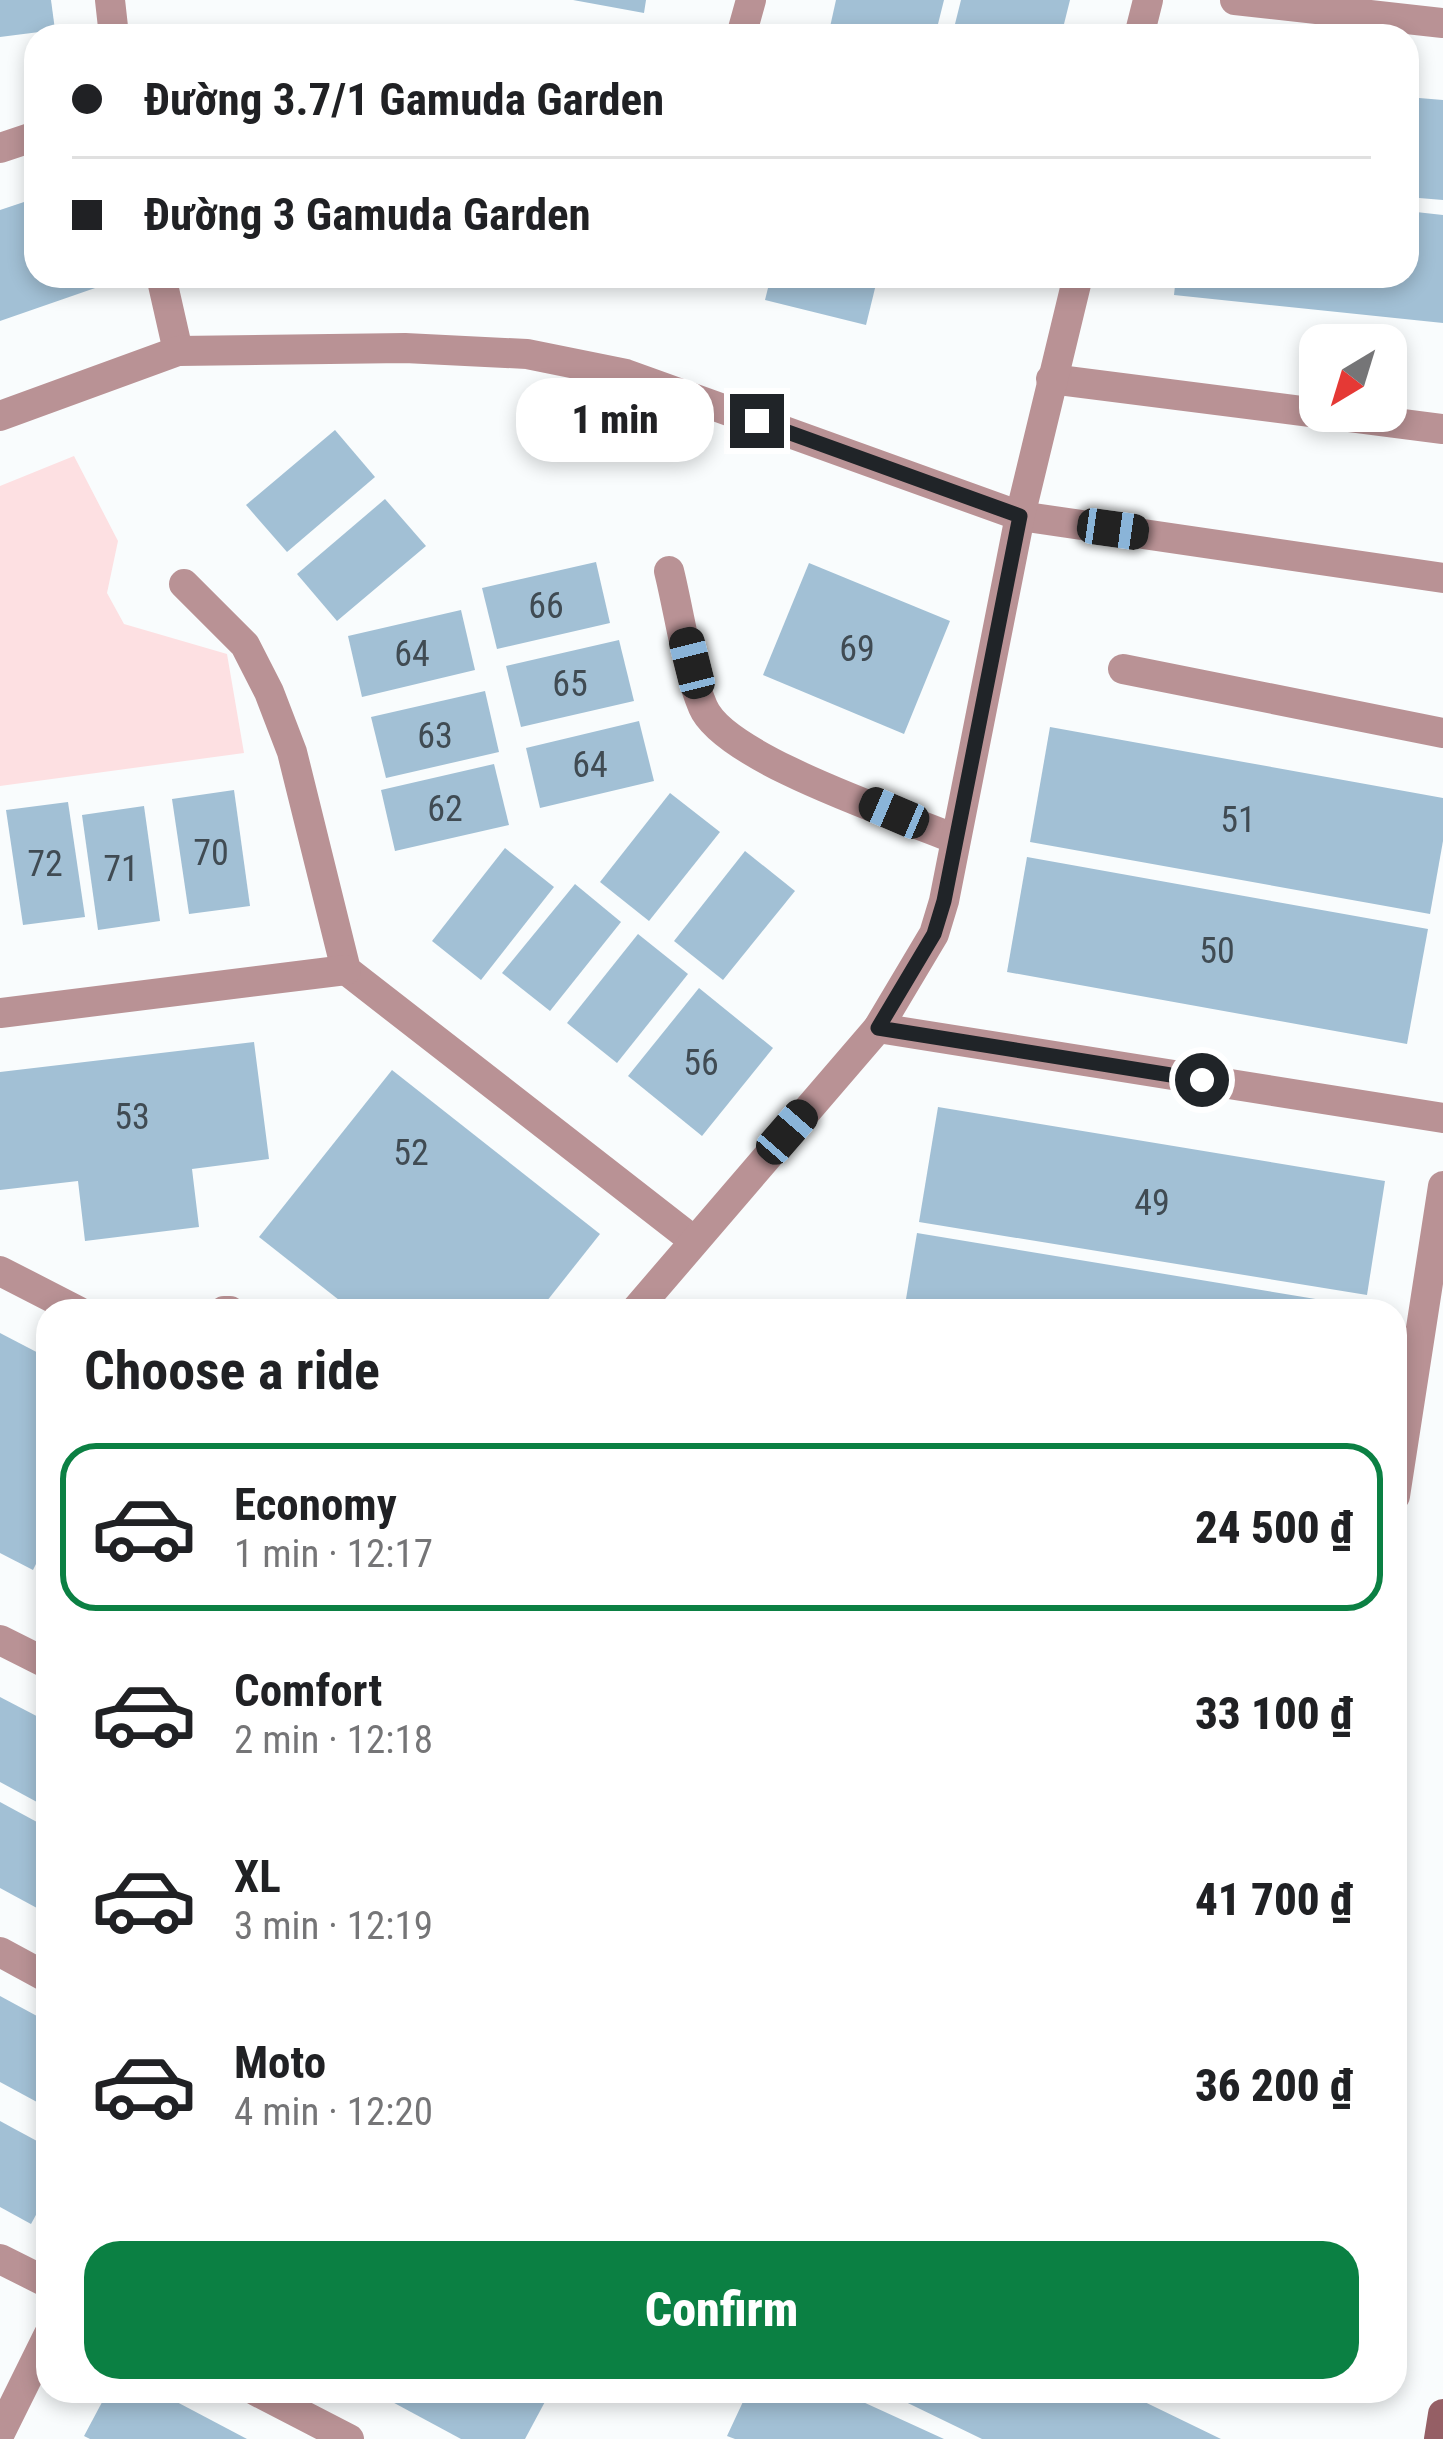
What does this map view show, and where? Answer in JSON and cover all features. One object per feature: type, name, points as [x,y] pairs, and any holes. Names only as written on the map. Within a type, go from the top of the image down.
[{"type":"street","points":[[1235,0],[1443,22]]},
{"type":"street","points":[[164,288],[178,351]]},
{"type":"street","points":[[645,1299],[878,1028],[934,934],[1020,516],[1075,288]]},
{"type":"street","points":[[0,416],[178,351],[405,348],[527,354],[626,374],[1020,516],[1443,578]]},
{"type":"street","points":[[1052,379],[1443,429]]},
{"type":"street","points":[[669,571],[704,710],[728,739],[770,762],[956,839]]},
{"type":"street","points":[[184,584],[245,646],[269,692],[292,752],[346,970],[693,1240]]},
{"type":"street","points":[[1123,669],[1443,733]]},
{"type":"street","points":[[0,1013],[346,970]]},
{"type":"street","points":[[878,1028],[1443,1118]]},
{"type":"street","points":[[1407,1418],[1443,1186]]},
{"type":"street","points":[[0,1271],[55,1299]]},
{"type":"street","points":[[0,1640],[36,1658]]},
{"type":"street","points":[[0,1952],[36,1972]]},
{"type":"street","points":[[0,2259],[36,2277]]},
{"type":"street","points":[[0,2433],[36,2360]]},
{"type":"street","points":[[279,2403],[349,2439]]},
{"type":"street","points":[[1439,2439],[1443,2414]]},
{"type":"shaded area","points":[[74,456],[118,541],[107,593],[124,624],[227,654],[244,753],[0,786],[0,486]]},
{"type":"building","points":[[0,0],[51,0],[54,24],[24,24],[24,34],[0,37]]},
{"type":"building","points":[[573,0],[646,0],[644,13]]},
{"type":"building","points":[[836,0],[944,0],[938,24],[831,24]]},
{"type":"building","points":[[961,0],[1070,0],[1064,24],[955,24]]},
{"type":"building","points":[[1419,98],[1443,100],[1443,200],[1419,198]]},
{"type":"building","points":[[24,202],[24,288],[95,288],[0,321],[0,210]]},
{"type":"building","points":[[1419,212],[1443,215],[1443,323],[1174,295],[1175,288],[1419,288]]},
{"type":"building","points":[[768,288],[875,288],[866,325],[765,300]]},
{"type":"building","points":[[335,430],[375,477],[287,552],[246,505]]},
{"type":"building","points":[[385,499],[426,546],[337,621],[297,574]]},
{"type":"building","points":[[596,562],[610,623],[497,649],[482,588]]},
{"type":"building","points":[[809,563],[950,621],[904,734],[763,675]]},
{"type":"building","points":[[461,610],[475,670],[362,697],[348,636]]},
{"type":"building","points":[[619,640],[634,701],[521,727],[506,666]]},
{"type":"building","points":[[485,691],[499,752],[386,778],[371,717]]},
{"type":"building","points":[[639,721],[654,781],[540,808],[526,748]]},
{"type":"building","points":[[1050,727],[1443,798],[1443,841],[1430,914],[1030,842]]},
{"type":"building","points":[[494,764],[509,825],[395,851],[381,790]]},
{"type":"building","points":[[234,790],[250,906],[189,914],[172,799]]},
{"type":"building","points":[[670,793],[720,832],[649,921],[600,882]]},
{"type":"building","points":[[68,802],[85,917],[23,925],[6,810]]},
{"type":"building","points":[[144,806],[160,921],[98,930],[82,815]]},
{"type":"building","points":[[505,848],[554,887],[481,980],[432,941]]},
{"type":"building","points":[[745,851],[795,891],[723,980],[674,941]]},
{"type":"building","points":[[1027,857],[1428,929],[1407,1044],[1007,972]]},
{"type":"building","points":[[575,884],[621,922],[550,1011],[502,973]]},
{"type":"building","points":[[638,934],[688,974],[617,1063],[567,1023]]},
{"type":"building","points":[[699,988],[773,1048],[702,1136],[628,1076]]},
{"type":"building","points":[[254,1042],[269,1159],[192,1169],[199,1227],[85,1241],[78,1181],[0,1190],[0,1072]]},
{"type":"building","points":[[392,1070],[600,1234],[549,1299],[338,1299],[259,1237]]},
{"type":"building","points":[[938,1107],[1385,1181],[1367,1295],[919,1222]]},
{"type":"building","points":[[917,1233],[1316,1299],[906,1299]]},
{"type":"building","points":[[0,1333],[36,1352],[36,1564],[33,1570],[0,1553]]},
{"type":"building","points":[[0,1697],[36,1716],[36,1802],[0,1782]]},
{"type":"building","points":[[0,1802],[36,1822],[36,1908],[0,1888]]},
{"type":"building","points":[[0,1996],[36,2016],[36,2102],[0,2082]]},
{"type":"building","points":[[0,2121],[36,2140],[36,2215],[31,2224],[0,2207]]},
{"type":"building","points":[[102,2403],[179,2403],[247,2439],[90,2439],[84,2436]]},
{"type":"building","points":[[394,2403],[544,2403],[525,2439],[461,2439]]},
{"type":"building","points":[[742,2403],[865,2403],[944,2439],[735,2439],[727,2436]]},
{"type":"building","points":[[908,2403],[1147,2403],[1221,2439],[982,2439]]},
{"type":"route","points":[[757,421],[1020,516],[944,901],[934,934],[878,1028],[1202,1080]]}]
